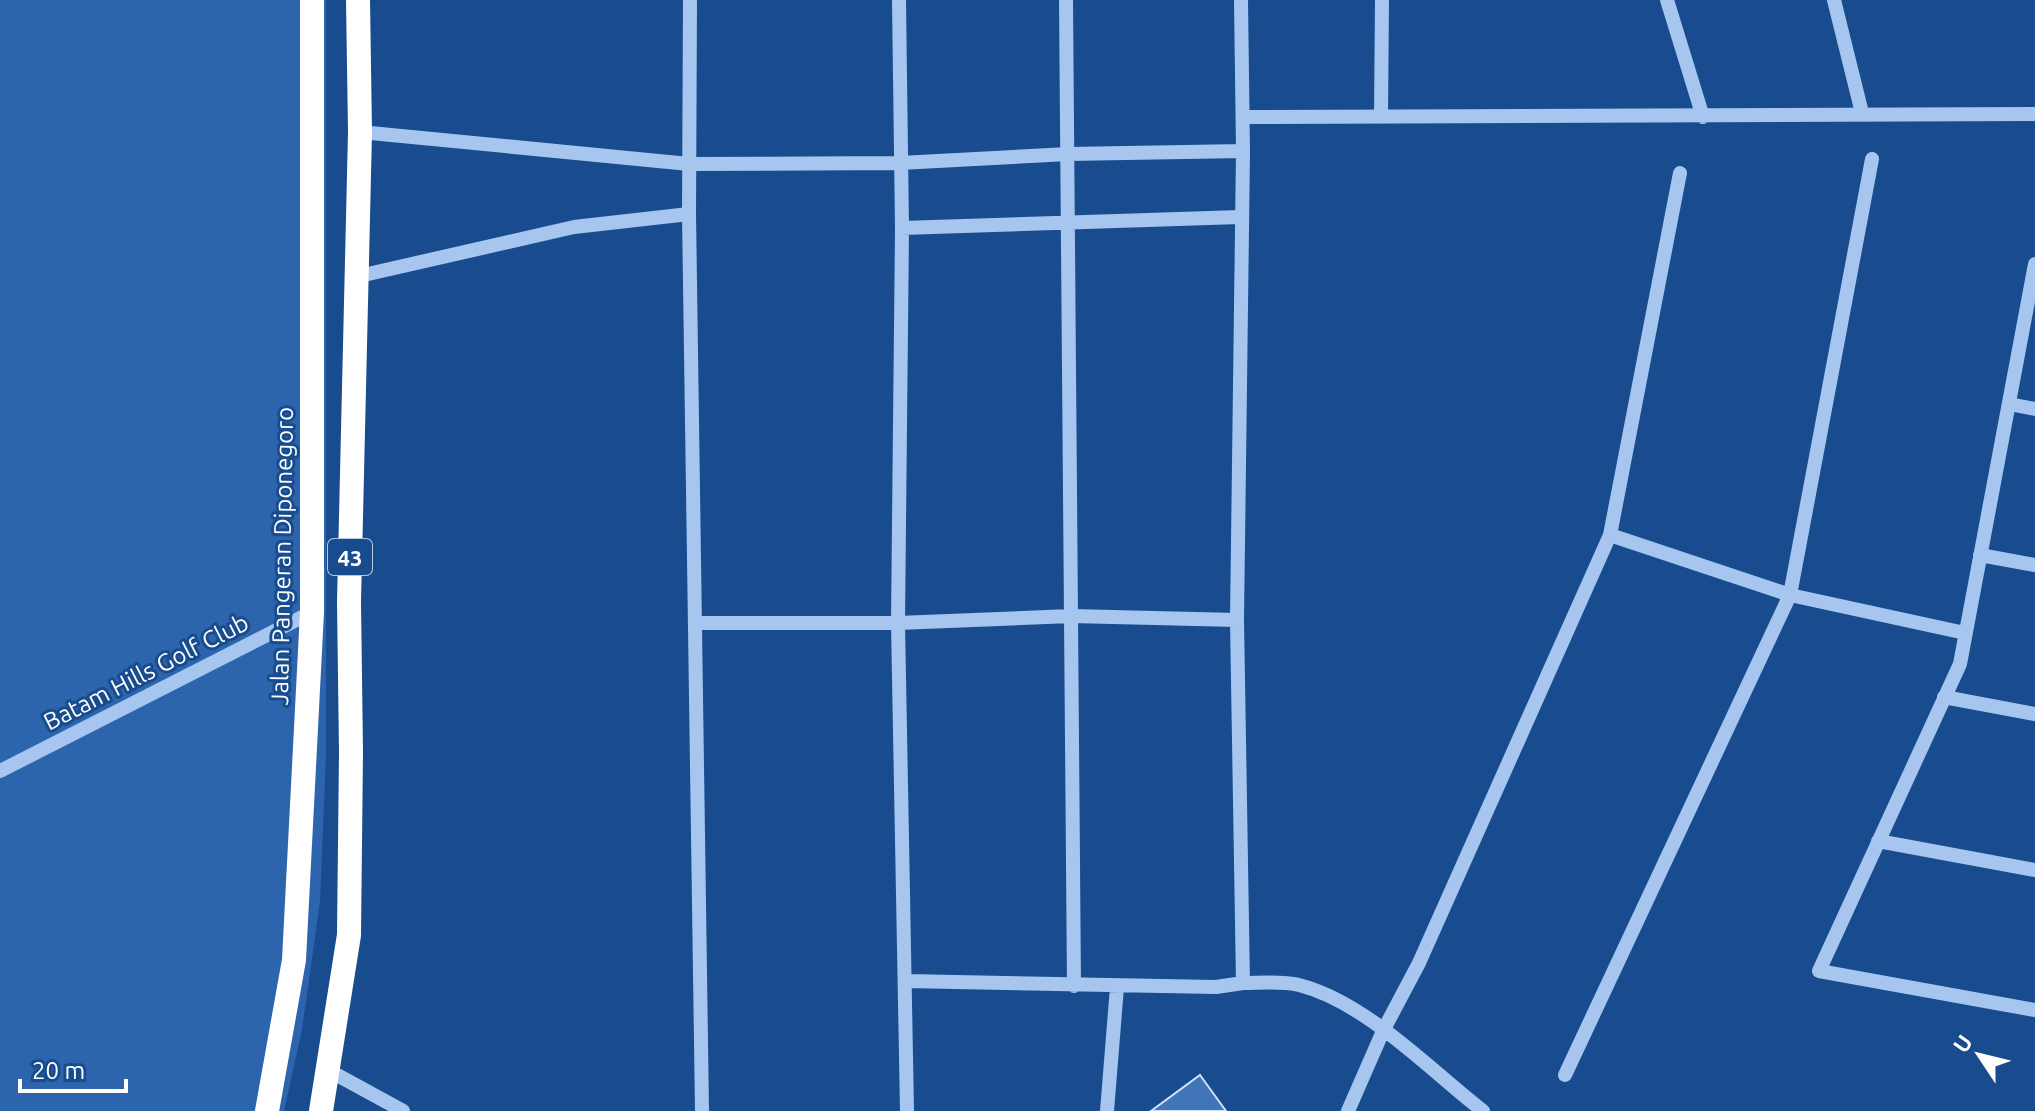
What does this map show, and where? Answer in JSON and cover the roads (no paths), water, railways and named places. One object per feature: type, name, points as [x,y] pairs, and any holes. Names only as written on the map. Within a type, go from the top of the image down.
[{"type":"highway","name":"Jalan Pangeran Diponegoro","points":[[267,1111],[294,960],[312,612],[312,0]]},
{"type":"highway","name":"43","points":[[321,1111],[349,935],[349,602],[360,132],[358,0]]},
{"type":"street","points":[[690,0],[689,214],[702,1111]]},
{"type":"street","points":[[899,0],[902,228],[898,623],[907,1111]]},
{"type":"street","points":[[1066,0],[1074,986]]},
{"type":"street","points":[[1241,0],[1243,151],[1237,620],[1243,983]]},
{"type":"street","points":[[1381,117],[1382,0]]},
{"type":"street","points":[[1667,0],[1703,117]]},
{"type":"street","points":[[1834,0],[1862,113]]},
{"type":"street","points":[[1243,117],[2035,114]]},
{"type":"street","points":[[360,132],[689,164],[900,163],[1068,154],[1243,151]]},
{"type":"street","points":[[1565,1075],[1790,595],[1872,159]]},
{"type":"street","points":[[1348,1111],[1383,1031],[1419,963],[1610,535],[1680,173]]},
{"type":"street","points":[[355,277],[574,227],[689,214]]},
{"type":"street","points":[[902,228],[1240,217]]},
{"type":"street","points":[[2034,271],[1960,664],[1819,971],[2035,1010]]},
{"type":"street","points":[[2009,404],[2035,409]]},
{"type":"street","points":[[1610,535],[1790,595],[1965,633]]},
{"type":"street","points":[[1980,555],[2035,565]]},
{"type":"street","name":"Batam Hills Golf Club","points":[[0,771],[312,612]]},
{"type":"street","points":[[696,623],[898,623],[1071,616],[1237,620]]},
{"type":"street","points":[[1944,697],[2035,714]]},
{"type":"street","points":[[1878,841],[2035,870]]},
{"type":"street","points":[[906,981],[1117,987],[1216,987],[1243,983],[1298,985],[1340,1002],[1383,1031],[1483,1111]]},
{"type":"street","points":[[1107,1111],[1117,987]]},
{"type":"street","points":[[328,1070],[403,1111]]}]
